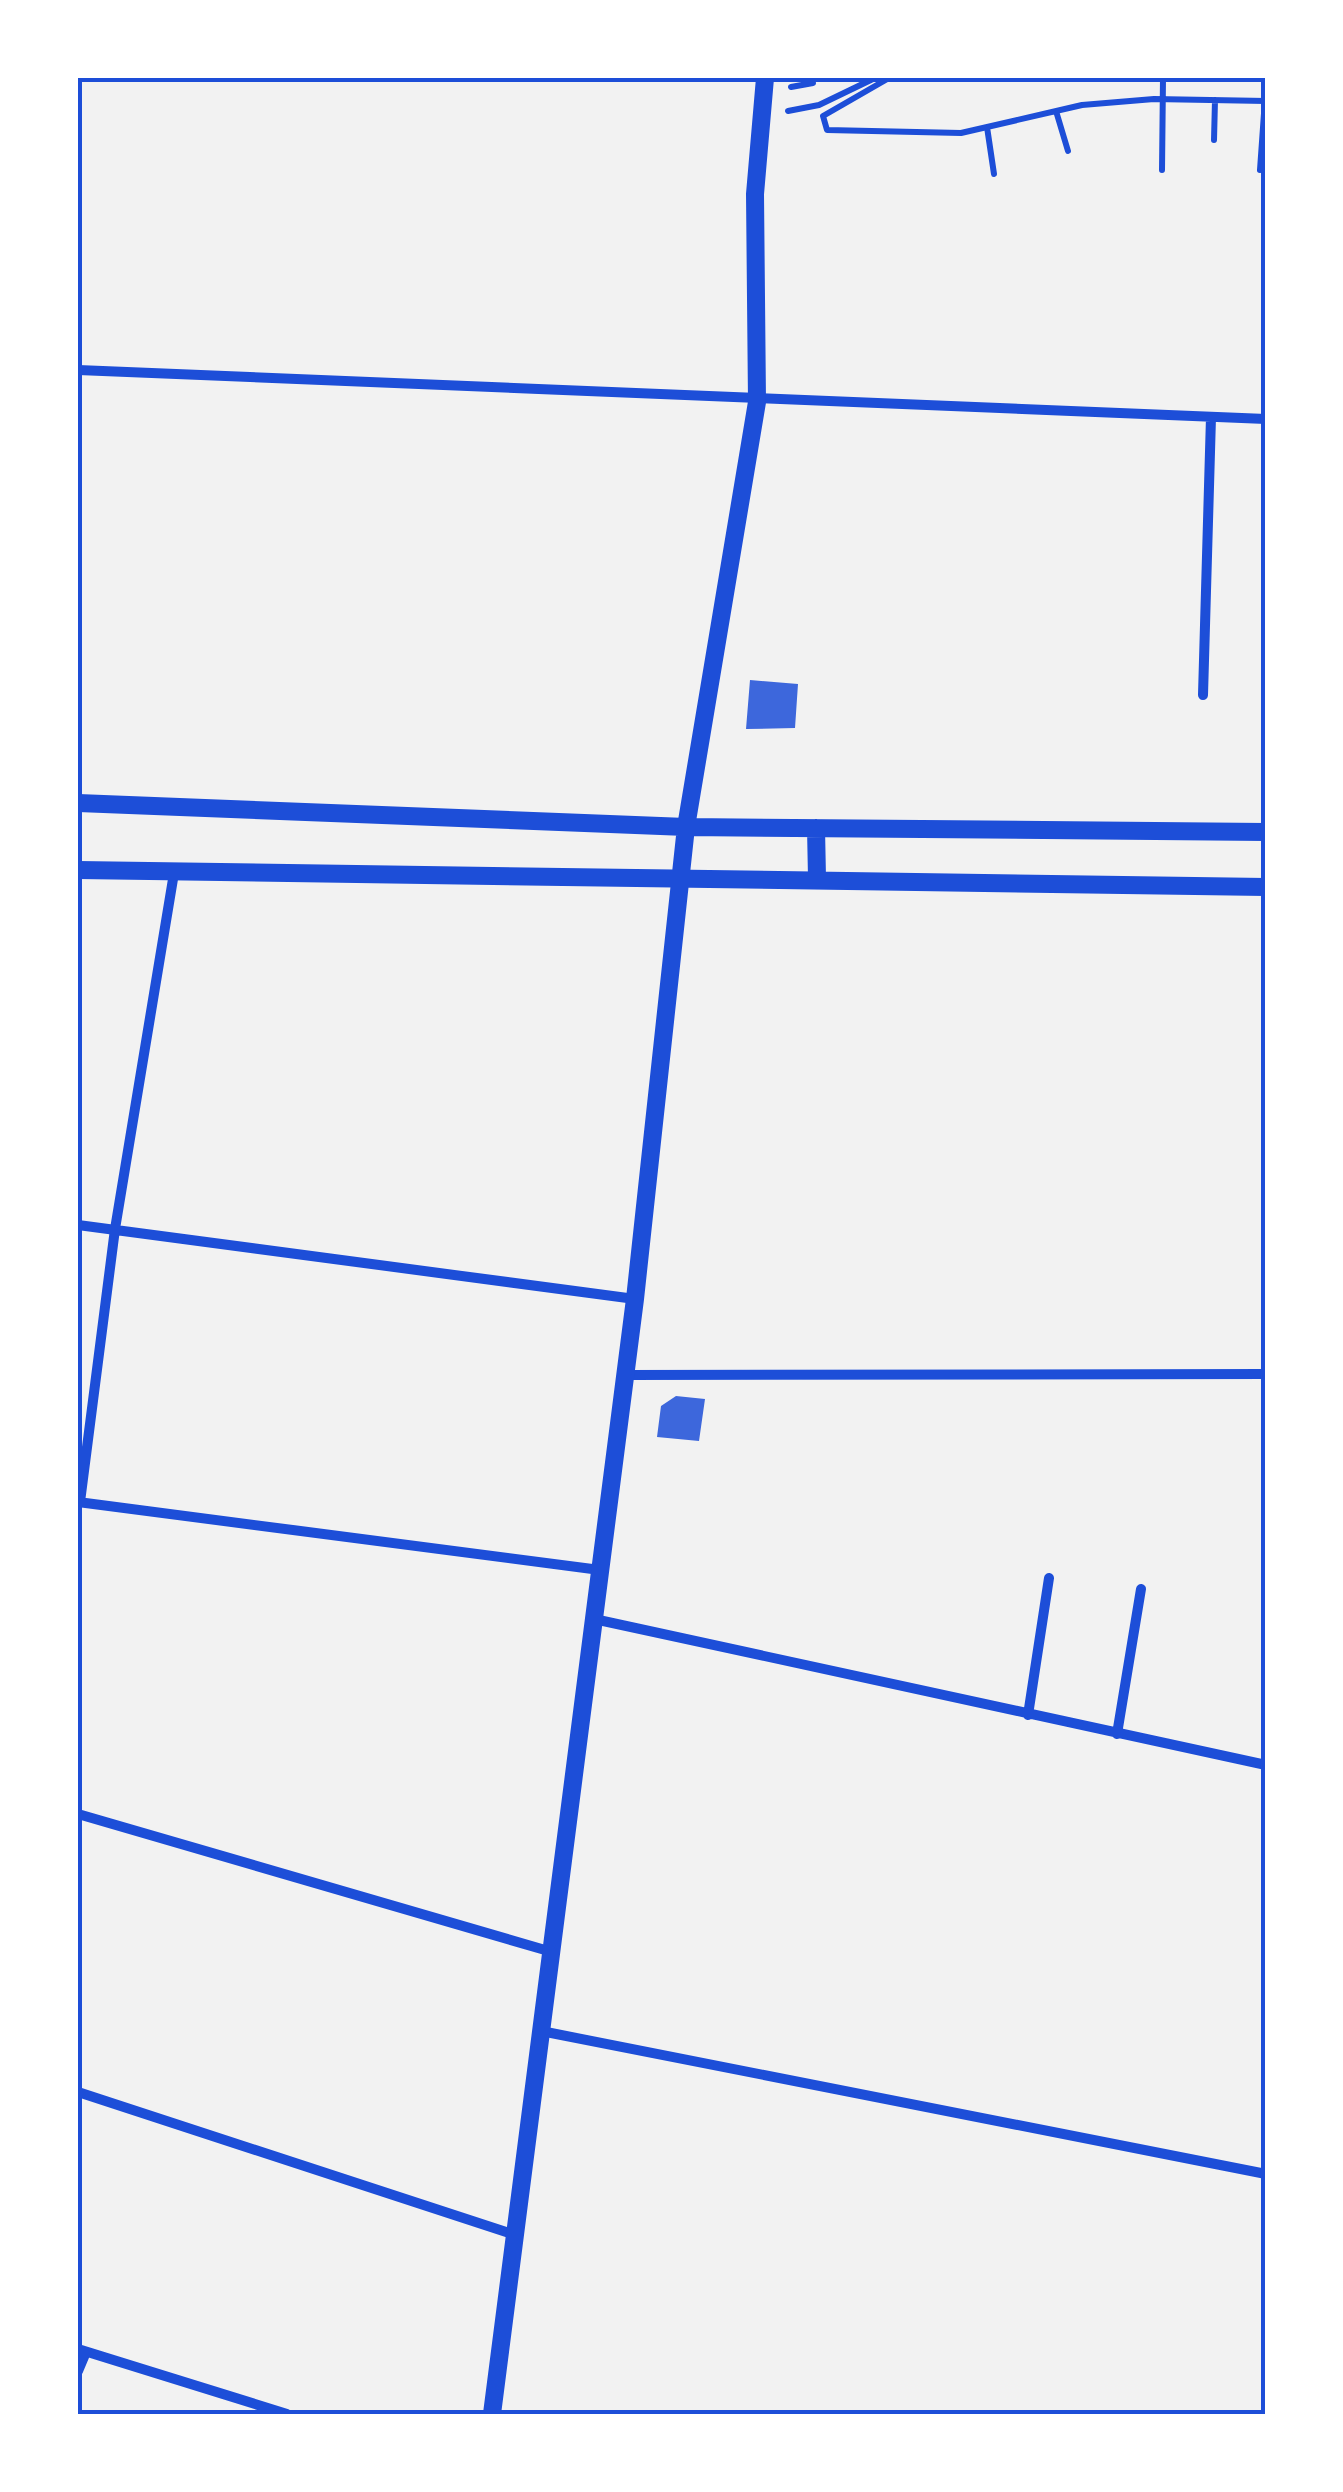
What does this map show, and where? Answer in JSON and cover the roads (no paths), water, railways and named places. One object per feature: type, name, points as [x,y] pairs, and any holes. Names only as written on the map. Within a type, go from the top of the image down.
[{"type":"street","points":[[492,2414],[626,1375],[686,826],[757,402],[755,194],[765,78]]},
{"type":"street","points":[[78,370],[757,402],[1266,419]]},
{"type":"street","points":[[1203,695],[1211,418]]},
{"type":"street","points":[[78,803],[686,826],[1266,832]]},
{"type":"street","points":[[816,828],[817,878]]},
{"type":"street","points":[[78,870],[1266,887]]},
{"type":"street","points":[[174,872],[115,1230],[79,1502],[600,1570]]},
{"type":"street","points":[[78,1224],[635,1299]]},
{"type":"street","points":[[626,1375],[1266,1374]]},
{"type":"street","points":[[1028,1715],[1048,1578]]},
{"type":"street","points":[[1116,1734],[1141,1589]]},
{"type":"street","points":[[594,1619],[1266,1765]]},
{"type":"street","points":[[78,1814],[552,1952]]},
{"type":"street","points":[[541,2031],[1266,2174]]},
{"type":"street","points":[[78,2092],[515,2235]]},
{"type":"street","points":[[78,2371],[82,2351],[288,2414]]}]
